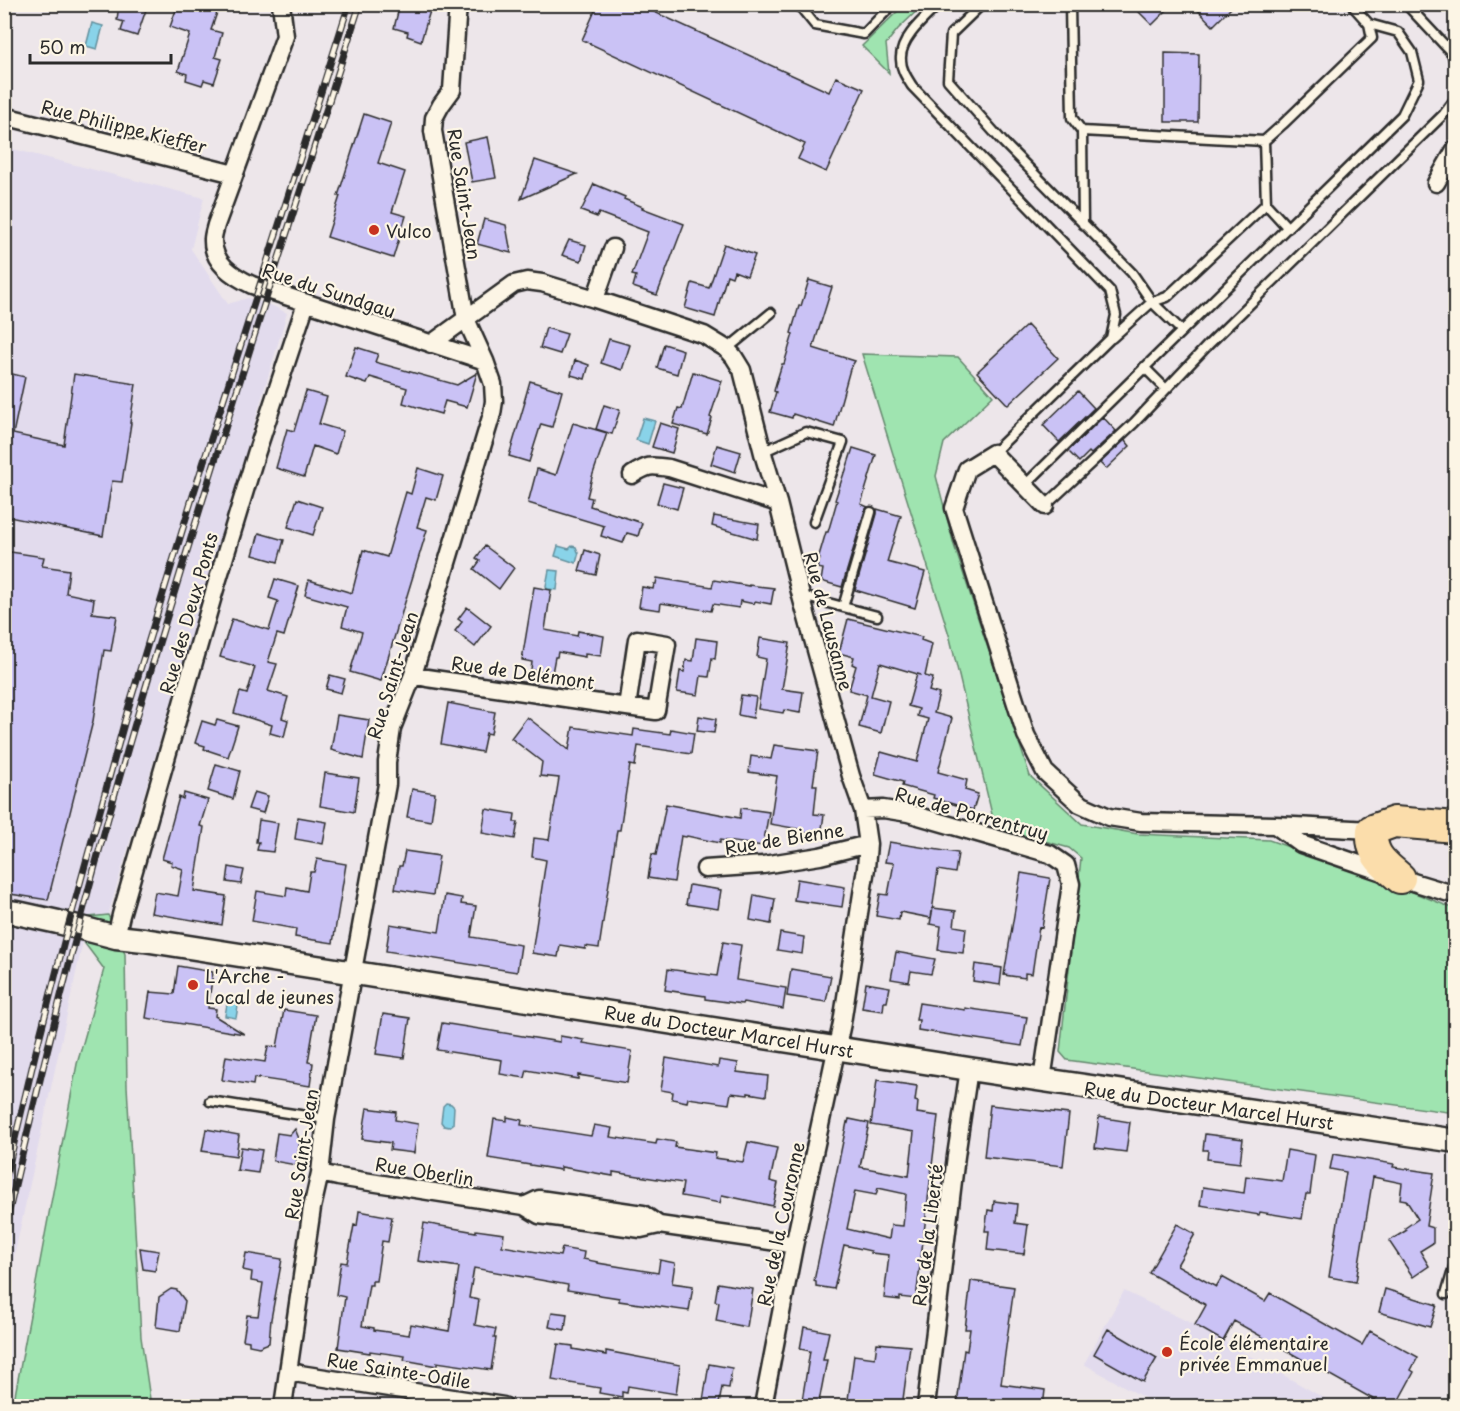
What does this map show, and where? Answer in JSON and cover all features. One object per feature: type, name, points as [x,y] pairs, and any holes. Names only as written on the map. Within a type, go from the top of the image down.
[{"type":"highway","points":[[1400,878],[1375,854],[1371,840],[1372,830],[1394,822],[1455,827]]},
{"type":"street","name":"Rue du Sundgau","points":[[281,4],[285,36],[216,225],[213,240],[215,254],[228,271],[238,279],[252,285],[485,361]]},
{"type":"street","name":"Rue Saint-Jean","points":[[283,1407],[312,1209],[320,1173],[326,1119],[387,784],[387,762],[392,728],[413,675],[494,401],[493,384],[466,319],[433,131],[434,118],[452,90],[458,4]]},
{"type":"street","name":"Rue Philippe Kieffer","points":[[4,116],[234,174]]},
{"type":"street","points":[[1436,183],[1455,148]]},
{"type":"street","points":[[595,299],[613,248]]},
{"type":"street","name":"Rue de Lausanne","points":[[431,344],[514,284],[527,281],[595,299],[704,335],[727,349],[742,370],[801,596],[851,776],[863,810],[868,844],[865,879],[837,1049]]},
{"type":"street","name":"Rue des Deux Ponts","points":[[116,937],[214,589],[306,303]]},
{"type":"street","points":[[1045,506],[993,453],[967,469],[954,508],[1026,735],[1045,772],[1080,804],[1109,817],[1141,822],[1372,830]]},
{"type":"street","points":[[632,475],[644,467],[653,465],[669,468],[778,503]]},
{"type":"street","name":"Rue de Delémont","points":[[413,675],[627,707]]},
{"type":"street","name":"Rue de Porrentruy","points":[[863,810],[883,809],[908,813],[1050,854],[1066,866],[1071,884],[1042,1080]]},
{"type":"street","points":[[1275,825],[1301,844],[1455,895]]},
{"type":"street","name":"Rue de Bienne","points":[[705,869],[762,865],[820,856],[868,844]]},
{"type":"street","name":"Rue du Docteur Marcel Hurst","points":[[4,911],[116,937],[837,1049],[1455,1141]]},
{"type":"street","name":"Rue de la Couronne","points":[[763,1407],[794,1246],[837,1049]]},
{"type":"street","name":"Rue de la Liberté","points":[[926,1407],[956,1156],[969,1069]]},
{"type":"street","name":"Rue Oberlin","points":[[320,1173],[524,1206],[539,1199],[643,1214],[659,1225],[794,1246]]},
{"type":"street","name":"Rue Sainte-Odile","points":[[289,1371],[504,1407]]},
{"type":"lane","points":[[798,4],[815,25],[864,34],[893,4]]},
{"type":"lane","points":[[939,4],[908,37],[900,58],[904,74],[912,86],[1110,291],[1116,315],[1111,338]]},
{"type":"lane","points":[[982,4],[951,34],[948,80],[1002,141],[1132,273],[1152,302],[1181,330]]},
{"type":"lane","points":[[1070,4],[1072,118],[1082,131],[1083,224]]},
{"type":"lane","points":[[1082,131],[1264,141],[1372,38],[1369,24],[1351,4]]},
{"type":"lane","points":[[1406,4],[1452,53],[1455,65]]},
{"type":"lane","points":[[1024,485],[1402,115],[1419,80],[1412,52],[1398,32],[1369,24]]},
{"type":"lane","points":[[1045,506],[1129,427],[1208,345],[1444,114],[1455,98]]},
{"type":"lane","points":[[1264,141],[1266,204],[1288,228]]},
{"type":"lane","points":[[993,453],[1111,338],[1152,302],[1167,297],[1266,204]]},
{"type":"lane","points":[[727,349],[771,313]]},
{"type":"lane","points":[[1144,367],[1166,389]]},
{"type":"lane","points":[[762,452],[806,432],[843,442],[814,522]]},
{"type":"lane","points":[[843,607],[871,512]]},
{"type":"lane","points":[[801,596],[877,616]]},
{"type":"lane","points":[[210,1101],[326,1119]]},
{"type":"lane","points":[[1446,1294],[1455,1260]]},
{"type":"shaded area","points":[[5,147],[204,198],[191,249],[228,304],[248,298],[287,313],[108,915],[89,917],[62,913],[56,936],[83,941],[5,1298]]},
{"type":"shaded area","name":"École élémentaire privée Emmanuel","points":[[1124,1291],[1195,1325],[1338,1406],[1159,1406],[1084,1364]]},
{"type":"green space","points":[[905,4],[923,5],[886,44],[889,73],[862,46]]},
{"type":"green space","points":[[862,354],[958,357],[993,396],[944,443],[936,476],[954,545],[1030,776],[1082,824],[1138,834],[1269,840],[1385,881],[1455,909],[1455,1113],[1067,1060],[1060,1052],[1081,858],[1069,848],[995,827],[950,638]]},
{"type":"green space","points":[[108,915],[125,954],[127,1086],[141,1337],[151,1406],[13,1406],[77,1064],[104,969],[83,941],[89,917]]},
{"type":"water","points":[[92,23],[103,26],[97,49],[86,46]]},
{"type":"water","points":[[643,418],[655,421],[648,444],[636,440]]},
{"type":"water","points":[[558,546],[569,549],[572,546],[576,547],[579,552],[576,563],[555,556]]},
{"type":"water","points":[[549,570],[559,571],[557,590],[547,589]]},
{"type":"water","points":[[228,998],[239,1000],[236,1018],[225,1016]]},
{"type":"water","points":[[446,1103],[454,1107],[453,1124],[449,1127],[444,1126],[441,1122],[443,1106]]},
{"type":"building","points":[[119,4],[148,4],[137,36],[121,31],[124,22],[117,20]]},
{"type":"building","points":[[178,4],[220,4],[211,30],[222,33],[215,57],[222,59],[214,83],[204,80],[202,85],[186,80],[187,74],[178,71],[190,34],[170,27]]},
{"type":"building","points":[[400,4],[432,4],[421,41],[407,36],[408,32],[394,28]]},
{"type":"building","points":[[598,4],[637,4],[829,92],[836,77],[864,89],[826,172],[798,159],[805,144],[582,40]]},
{"type":"building","points":[[1131,4],[1173,4],[1152,25]]},
{"type":"building","points":[[1192,4],[1235,4],[1213,26]]},
{"type":"building","points":[[1165,53],[1199,54],[1198,122],[1165,122]]},
{"type":"building","points":[[364,114],[391,123],[378,163],[405,172],[392,212],[406,216],[393,258],[327,237]]},
{"type":"building","points":[[488,137],[496,178],[472,182],[464,142]]},
{"type":"building","points":[[535,160],[577,174],[521,199]]},
{"type":"building","points":[[594,184],[625,197],[624,199],[642,208],[684,224],[657,295],[633,287],[636,276],[632,275],[648,232],[599,213],[597,217],[581,211]]},
{"type":"building","points":[[484,219],[506,225],[511,253],[477,244]]},
{"type":"building","points":[[569,240],[586,245],[581,261],[562,255]]},
{"type":"building","points":[[724,244],[755,255],[747,276],[734,271],[732,277],[727,275],[715,317],[685,308],[692,283],[709,288]]},
{"type":"building","points":[[809,280],[832,287],[813,348],[855,361],[850,369],[834,427],[793,414],[792,418],[770,412],[776,392],[774,391],[776,383],[782,364],[784,364],[799,306],[801,306]]},
{"type":"building","points":[[1027,325],[1058,358],[1008,405],[977,372]]},
{"type":"building","points":[[546,328],[567,334],[560,354],[540,348]]},
{"type":"building","points":[[609,339],[630,345],[622,370],[601,363]]},
{"type":"building","points":[[664,344],[683,350],[677,374],[657,368]]},
{"type":"building","points":[[356,347],[378,354],[375,362],[457,385],[477,373],[467,407],[445,401],[441,414],[403,403],[407,388],[370,377],[367,384],[346,377]]},
{"type":"building","points":[[575,360],[589,365],[585,379],[571,375]]},
{"type":"building","points":[[4,372],[25,377],[13,434],[64,445],[74,374],[136,384],[122,482],[112,481],[103,536],[4,516]]},
{"type":"building","points":[[693,372],[722,381],[707,434],[673,424],[678,408],[682,409]]},
{"type":"building","points":[[530,381],[562,391],[552,427],[541,424],[529,462],[509,456]]},
{"type":"building","points":[[306,391],[327,397],[319,424],[343,431],[336,454],[313,446],[304,477],[276,468],[287,429],[294,431]]},
{"type":"building","points":[[1078,391],[1094,408],[1059,442],[1043,425]]},
{"type":"building","points":[[604,405],[620,410],[612,434],[596,429]]},
{"type":"building","points":[[1103,417],[1116,431],[1079,462],[1068,451]]},
{"type":"building","points":[[573,423],[607,433],[587,497],[592,498],[590,506],[642,523],[638,536],[627,533],[623,543],[601,536],[604,526],[528,503],[537,469],[556,475]]},
{"type":"building","points":[[660,423],[679,429],[672,453],[652,447]]},
{"type":"building","points":[[1125,440],[1130,446],[1106,469],[1100,463]]},
{"type":"building","points":[[717,445],[741,452],[735,472],[711,464]]},
{"type":"building","points":[[853,448],[876,455],[861,504],[868,507],[865,510],[842,587],[821,581],[823,569],[817,568],[837,501],[835,500]]},
{"type":"building","points":[[418,468],[443,476],[436,500],[426,497],[417,527],[427,530],[381,681],[350,672],[362,632],[342,626],[347,607],[305,595],[309,580],[352,593],[363,550],[387,557],[406,492],[411,494]]},
{"type":"building","points":[[663,483],[683,488],[677,509],[657,503]]},
{"type":"building","points":[[297,499],[322,507],[313,535],[288,527]]},
{"type":"building","points":[[877,509],[901,516],[887,562],[925,572],[915,608],[855,590]]},
{"type":"building","points":[[714,516],[759,524],[757,539],[712,526]]},
{"type":"building","points":[[259,533],[284,540],[278,562],[253,555]]},
{"type":"building","points":[[485,546],[514,568],[499,589],[474,569],[480,561],[476,558]]},
{"type":"building","points":[[585,550],[600,555],[596,575],[579,571]]},
{"type":"building","points":[[4,551],[44,557],[42,566],[69,570],[66,593],[94,599],[92,613],[117,616],[111,651],[104,650],[93,721],[48,900],[4,893]]},
{"type":"building","points":[[657,578],[712,587],[714,580],[774,588],[771,604],[740,601],[739,608],[713,604],[711,611],[661,603],[660,610],[639,607],[642,587],[653,589]]},
{"type":"building","points":[[275,579],[299,586],[284,636],[277,634],[268,662],[277,664],[268,691],[288,697],[282,718],[288,720],[284,737],[270,733],[272,725],[234,713],[240,692],[247,694],[255,667],[220,657],[232,619],[269,630],[278,601],[269,598]]},
{"type":"building","points":[[534,587],[551,590],[545,630],[577,636],[578,631],[604,636],[601,656],[585,654],[585,657],[558,652],[552,673],[531,670],[532,662],[522,660]]},
{"type":"building","points":[[467,607],[491,626],[475,647],[455,631],[462,622],[458,619]]},
{"type":"building","points":[[848,619],[922,637],[921,640],[932,644],[925,676],[933,678],[929,691],[939,694],[934,713],[952,718],[938,772],[967,780],[965,790],[978,794],[973,810],[933,798],[934,795],[902,786],[903,782],[875,774],[881,752],[917,762],[928,719],[917,716],[919,709],[908,706],[917,674],[921,675],[880,663],[871,696],[889,701],[881,733],[859,727],[867,695],[849,690],[856,666],[852,664],[854,657],[839,653]]},
{"type":"building","points":[[696,638],[717,641],[715,659],[712,658],[709,677],[701,676],[698,695],[677,692],[680,671],[684,672],[686,660],[693,661]]},
{"type":"building","points":[[760,638],[790,643],[782,689],[803,692],[800,713],[758,709],[766,659],[757,657]]},
{"type":"building","points":[[330,675],[345,679],[341,693],[326,689]]},
{"type":"building","points":[[741,695],[756,697],[753,718],[738,715]]},
{"type":"building","points":[[448,703],[495,712],[491,734],[486,733],[482,752],[441,744]]},
{"type":"building","points":[[337,715],[369,720],[363,759],[331,750]]},
{"type":"building","points":[[699,716],[716,719],[714,733],[697,731]]},
{"type":"building","points":[[527,717],[569,750],[573,727],[633,736],[634,729],[670,734],[671,729],[694,733],[691,754],[638,746],[635,766],[630,765],[620,830],[617,830],[599,948],[585,946],[585,949],[560,945],[558,957],[532,953],[546,860],[532,857],[534,838],[549,840],[559,778],[540,776],[542,762],[511,738]]},
{"type":"building","points":[[217,720],[238,726],[228,757],[204,749],[205,746],[195,743],[202,721],[215,725]]},
{"type":"building","points":[[774,745],[818,751],[813,785],[817,785],[814,814],[824,815],[821,835],[798,832],[799,829],[770,824],[777,776],[749,772],[751,756],[771,759]]},
{"type":"building","points":[[216,764],[240,771],[233,799],[208,791]]},
{"type":"building","points":[[325,773],[359,778],[354,812],[320,806]]},
{"type":"building","points":[[412,789],[435,793],[431,821],[407,817]]},
{"type":"building","points":[[254,792],[268,796],[263,813],[248,809]]},
{"type":"building","points":[[184,793],[208,800],[200,826],[204,827],[194,891],[226,896],[222,925],[151,913],[155,892],[178,896],[183,869],[162,859],[179,797],[183,799]]},
{"type":"building","points":[[666,804],[740,818],[741,808],[769,812],[763,846],[720,840],[720,843],[681,836],[674,882],[648,878],[652,854],[656,855]]},
{"type":"building","points":[[486,809],[515,814],[514,822],[518,822],[515,839],[482,833]]},
{"type":"building","points":[[298,817],[327,822],[323,844],[295,839]]},
{"type":"building","points":[[259,820],[278,823],[273,852],[257,850]]},
{"type":"building","points":[[889,842],[958,853],[955,873],[938,870],[931,918],[900,912],[899,920],[876,916],[880,894],[888,895],[894,863],[885,862]]},
{"type":"building","points":[[405,851],[439,856],[433,895],[395,889],[399,866],[402,866]]},
{"type":"building","points":[[317,859],[346,864],[333,943],[295,937],[296,929],[252,921],[257,891],[286,896],[287,887],[307,891],[310,872],[314,872]]},
{"type":"building","points":[[229,867],[244,870],[241,884],[227,882]]},
{"type":"building","points":[[1021,873],[1050,878],[1032,974],[1025,973],[1025,978],[1004,975]]},
{"type":"building","points":[[797,879],[845,887],[842,907],[794,900]]},
{"type":"building","points":[[689,885],[721,890],[718,909],[686,904]]},
{"type":"building","points":[[445,895],[462,898],[461,904],[476,906],[471,937],[521,945],[517,972],[386,951],[390,924],[439,932]]},
{"type":"building","points":[[754,895],[775,899],[771,924],[750,920]]},
{"type":"building","points":[[933,908],[956,911],[954,926],[966,928],[963,953],[938,950],[941,926],[930,924]]},
{"type":"building","points":[[780,933],[804,937],[802,954],[777,950]]},
{"type":"building","points":[[723,942],[741,945],[736,980],[786,988],[783,1009],[743,1002],[742,1004],[705,999],[705,996],[665,990],[668,969],[717,976]]},
{"type":"building","points":[[896,952],[935,959],[931,974],[911,971],[909,982],[891,979]]},
{"type":"building","points":[[975,964],[1002,968],[1000,985],[973,981]]},
{"type":"building","name":"L'Arche - Local de jeunes","points":[[178,966],[213,972],[208,1008],[216,1009],[215,1016],[244,1034],[146,1018],[150,992],[174,994]]},
{"type":"building","points":[[791,969],[831,976],[826,1002],[787,996]]},
{"type":"building","points":[[866,983],[890,987],[883,1011],[862,1008]]},
{"type":"building","points":[[919,1003],[1027,1017],[1022,1046],[918,1030],[919,1020],[916,1020]]},
{"type":"building","points":[[284,1010],[316,1015],[308,1062],[313,1063],[310,1086],[258,1078],[254,1078],[253,1085],[222,1080],[226,1056],[265,1062],[268,1046],[277,1047]]},
{"type":"building","points":[[383,1014],[410,1018],[404,1058],[376,1054]]},
{"type":"building","points":[[442,1023],[560,1042],[560,1036],[584,1040],[583,1043],[632,1051],[627,1083],[578,1075],[578,1079],[527,1070],[525,1078],[500,1074],[502,1060],[437,1050]]},
{"type":"building","points":[[666,1058],[718,1067],[719,1060],[738,1063],[737,1072],[768,1076],[766,1096],[731,1093],[729,1104],[688,1098],[687,1102],[672,1099],[673,1092],[661,1090]]},
{"type":"building","points":[[877,1080],[917,1086],[915,1101],[918,1102],[917,1113],[938,1116],[916,1299],[884,1298],[889,1255],[871,1253],[871,1251],[844,1245],[834,1289],[816,1286],[814,1281],[849,1119],[869,1123],[860,1167],[909,1176],[914,1132],[871,1125]],"holes":[[[878,1188],[906,1194],[903,1226],[891,1225],[889,1239],[847,1229],[855,1191],[876,1195]]]},
{"type":"building","points":[[990,1105],[1069,1114],[1063,1166],[984,1157]]},
{"type":"building","points":[[367,1108],[396,1112],[395,1120],[418,1124],[414,1153],[390,1150],[391,1143],[362,1139]]},
{"type":"building","points":[[507,1117],[522,1120],[521,1125],[591,1136],[594,1125],[612,1128],[610,1137],[656,1144],[657,1139],[676,1142],[675,1147],[716,1153],[715,1158],[743,1162],[748,1142],[777,1148],[770,1181],[778,1183],[773,1206],[722,1195],[720,1203],[681,1196],[683,1183],[613,1172],[613,1176],[561,1167],[561,1170],[488,1158],[494,1119],[507,1121]]},
{"type":"building","points":[[1099,1117],[1130,1122],[1126,1152],[1095,1148]]},
{"type":"building","points":[[206,1129],[239,1135],[236,1156],[202,1151]]},
{"type":"building","points":[[295,1129],[300,1141],[296,1165],[273,1161],[277,1133],[290,1135]]},
{"type":"building","points":[[1205,1134],[1243,1139],[1240,1163],[1207,1159],[1208,1150],[1203,1150]]},
{"type":"building","points":[[241,1147],[262,1150],[258,1173],[237,1170]]},
{"type":"building","points":[[1287,1150],[1315,1155],[1310,1194],[1306,1194],[1302,1219],[1260,1212],[1259,1215],[1200,1205],[1203,1187],[1244,1193],[1246,1176],[1282,1181]]},
{"type":"building","points":[[1333,1154],[1434,1173],[1426,1226],[1433,1228],[1433,1243],[1420,1251],[1429,1266],[1413,1277],[1389,1241],[1407,1230],[1405,1228],[1418,1219],[1406,1200],[1400,1199],[1402,1183],[1373,1177],[1356,1282],[1329,1277],[1346,1172],[1330,1169]]},
{"type":"building","points":[[994,1201],[1017,1204],[1015,1223],[1028,1225],[1024,1254],[987,1250],[989,1231],[985,1231],[988,1210],[993,1211]]},
{"type":"building","points":[[359,1211],[392,1217],[388,1242],[382,1241],[376,1281],[372,1281],[372,1285],[369,1285],[362,1326],[374,1328],[374,1330],[409,1335],[411,1324],[449,1331],[459,1267],[418,1261],[424,1223],[476,1232],[476,1230],[504,1234],[502,1246],[560,1256],[562,1248],[584,1252],[583,1259],[598,1263],[658,1273],[660,1260],[675,1263],[672,1283],[693,1286],[689,1311],[619,1301],[619,1298],[567,1290],[568,1285],[474,1268],[469,1298],[479,1300],[475,1325],[496,1329],[491,1370],[437,1362],[437,1366],[404,1360],[405,1356],[338,1348],[345,1297],[336,1295],[339,1273],[341,1262],[347,1263]]},
{"type":"building","points":[[1177,1224],[1195,1234],[1177,1265],[1216,1287],[1222,1277],[1265,1301],[1270,1293],[1362,1345],[1370,1331],[1418,1357],[1411,1370],[1414,1372],[1395,1407],[1387,1407],[1234,1321],[1223,1341],[1195,1325],[1206,1305],[1149,1273]]},
{"type":"building","points":[[140,1248],[159,1251],[155,1271],[143,1269]]},
{"type":"building","points":[[246,1253],[282,1259],[269,1343],[259,1347],[249,1345],[249,1341],[243,1340],[247,1315],[258,1316],[263,1283],[251,1281],[252,1272],[243,1270]]},
{"type":"building","points":[[971,1281],[1014,1287],[1001,1384],[1045,1390],[1043,1407],[977,1407],[957,1404],[964,1350],[967,1351],[970,1329],[965,1329]]},
{"type":"building","points":[[718,1283],[753,1289],[747,1327],[716,1321],[719,1302],[715,1301]]},
{"type":"building","points":[[171,1289],[177,1290],[185,1301],[180,1331],[156,1327],[159,1297]]},
{"type":"building","points":[[1385,1289],[1437,1305],[1430,1327],[1379,1312]]},
{"type":"building","points":[[552,1312],[567,1314],[565,1330],[549,1327]]},
{"type":"building","points":[[804,1327],[829,1332],[823,1360],[827,1360],[818,1407],[801,1407],[810,1351],[800,1349]]},
{"type":"building","points":[[1108,1329],[1157,1358],[1143,1382],[1094,1354]]},
{"type":"building","points":[[877,1343],[910,1346],[902,1407],[847,1407],[854,1355],[875,1358]]},
{"type":"building","points":[[558,1344],[606,1355],[606,1351],[680,1365],[676,1394],[628,1386],[627,1393],[622,1392],[622,1397],[599,1393],[600,1388],[552,1380]]},
{"type":"building","points":[[709,1364],[732,1368],[729,1388],[722,1387],[719,1404],[703,1401]]},
{"type":"railway","points":[[4,1185],[65,938],[128,709],[190,505],[349,4]]},
{"type":"railway","points":[[4,1233],[67,970],[139,710],[220,445],[360,4]]},
{"type":"place","name":"Vulco","points":[[374,230]]},
{"type":"place","name":"L'Arche - Local de jeunes","points":[[193,985]]},
{"type":"place","name":"École élémentaire privée Emmanuel","points":[[1167,1352]]}]
